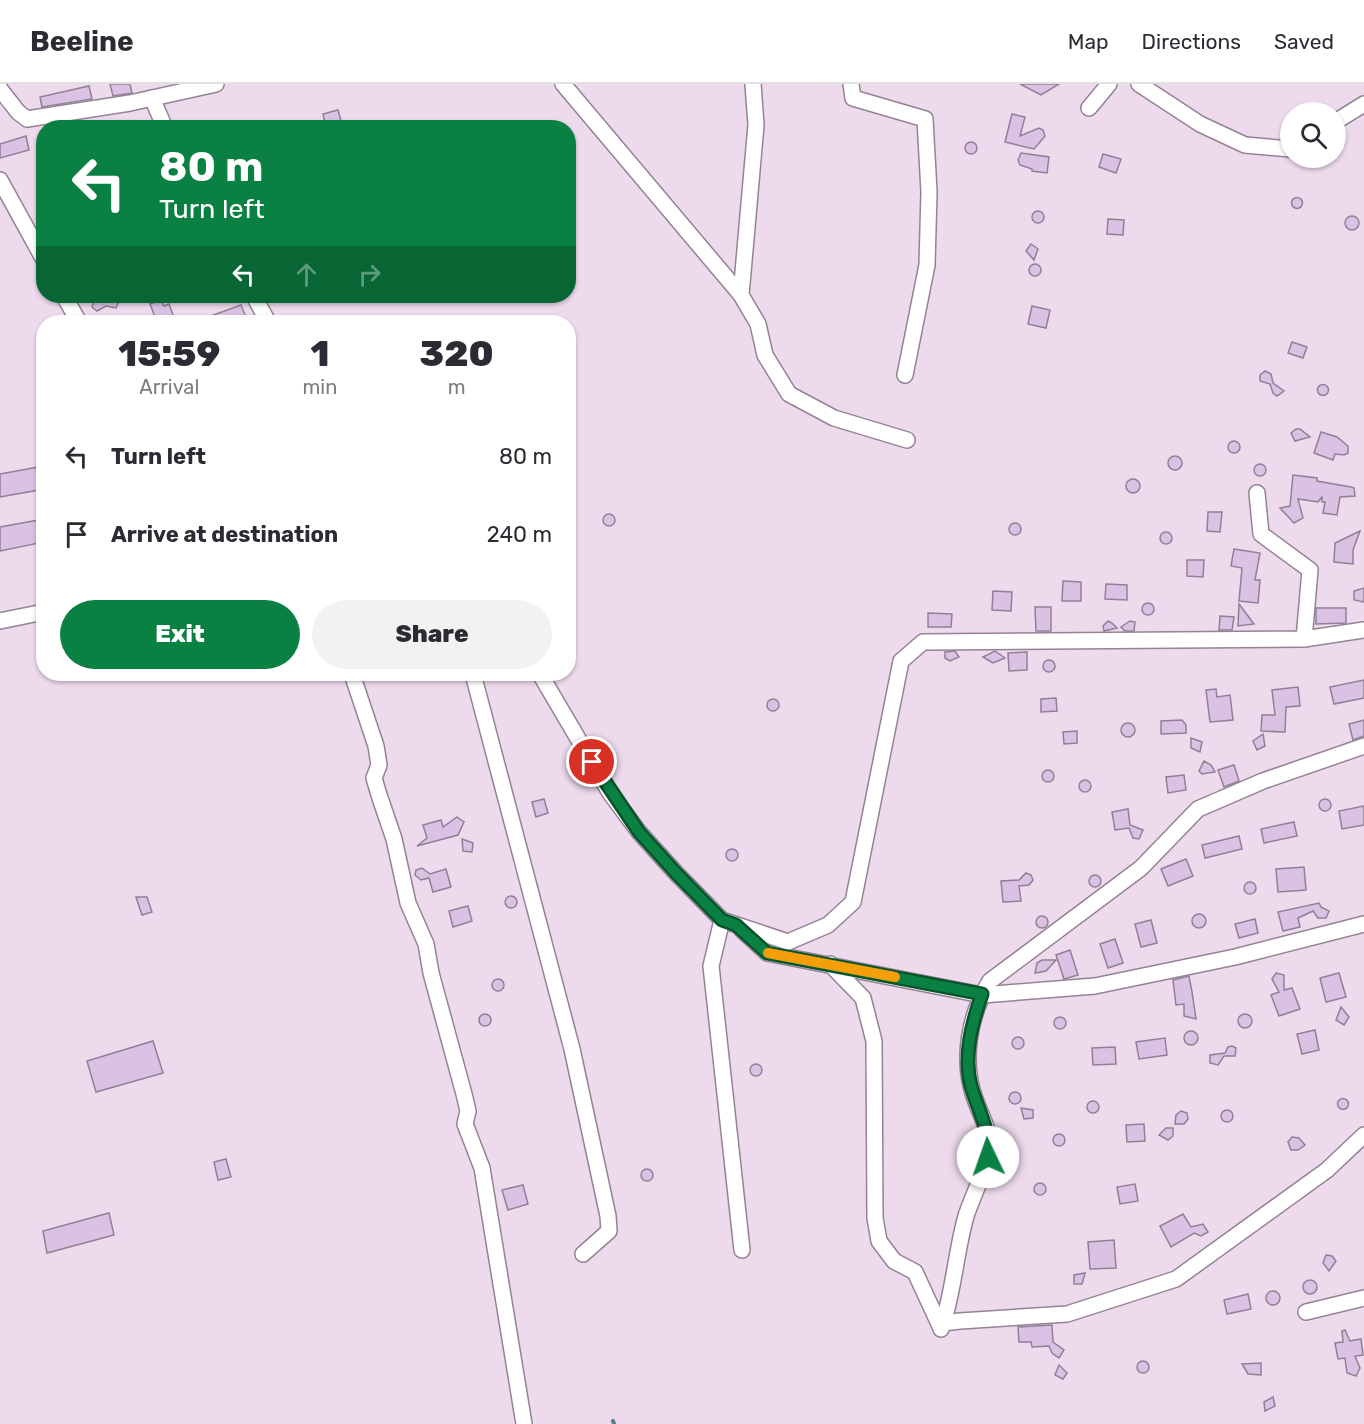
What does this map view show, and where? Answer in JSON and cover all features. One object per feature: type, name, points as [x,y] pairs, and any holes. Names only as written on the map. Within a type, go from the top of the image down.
[{"type":"street","points":[[0,89],[18,112],[27,119],[152,98],[216,84]]},
{"type":"street","points":[[563,84],[741,295],[758,324],[765,355],[789,394],[834,418],[907,440]]},
{"type":"street","points":[[741,295],[756,125],[753,84]]},
{"type":"street","points":[[851,84],[853,98],[925,119],[929,192],[927,265],[905,375]]},
{"type":"street","points":[[1089,108],[1109,84]]},
{"type":"street","points":[[1139,84],[1200,124],[1245,145],[1280,148]]},
{"type":"street","points":[[152,98],[162,120]]},
{"type":"street","points":[[1346,115],[1364,104]]},
{"type":"street","points":[[0,180],[36,245]]},
{"type":"street","points":[[1257,493],[1261,534],[1310,570],[1304,639]]},
{"type":"street","points":[[0,621],[36,614]]},
{"type":"street","points":[[729,922],[788,942],[828,925],[853,902],[901,661],[923,642],[1304,639],[1364,630]]},
{"type":"street","points":[[354,681],[376,747],[379,765],[374,778],[394,839],[408,903],[426,944],[431,973],[468,1111],[465,1124],[482,1168],[524,1424]]},
{"type":"street","points":[[475,681],[572,1049],[608,1216],[609,1231],[583,1254]]},
{"type":"street","points":[[544,681],[610,793],[639,832],[729,922],[767,953],[982,994],[1095,986],[1235,957],[1364,924]]},
{"type":"street","points":[[941,1326],[953,1292],[966,1219],[988,1157],[988,1131],[973,1092],[967,1059],[982,994],[990,981],[1141,868],[1198,808],[1263,780],[1364,746]]},
{"type":"street","points":[[729,922],[711,966],[742,1250]]},
{"type":"street","points":[[830,964],[863,998],[874,1041],[875,1218],[879,1241],[894,1261],[915,1272],[941,1326]]},
{"type":"street","points":[[941,1326],[1067,1314],[1176,1279],[1327,1170],[1364,1135]]},
{"type":"street","points":[[1306,1312],[1364,1298]]},
{"type":"building","points":[[110,84],[130,84],[132,93],[113,96]]},
{"type":"building","points":[[1020,84],[1059,84],[1041,95]]},
{"type":"building","points":[[89,86],[92,99],[42,107],[40,97]]},
{"type":"building","points":[[338,110],[341,120],[324,120],[323,114]]},
{"type":"building","points":[[1012,114],[1025,117],[1020,136],[1039,128],[1043,130],[1045,136],[1034,149],[1005,142]]},
{"type":"building","points":[[26,136],[29,150],[0,158],[0,144]]},
{"type":"building","points":[[973,142],[977,148],[973,154],[969,154],[965,146]]},
{"type":"building","points":[[1021,153],[1049,157],[1047,173],[1032,171],[1020,165],[1018,160]]},
{"type":"building","points":[[1103,154],[1121,159],[1116,173],[1099,167]]},
{"type":"building","points":[[1297,197],[1303,203],[1297,209],[1291,203]]},
{"type":"building","points":[[1040,211],[1044,217],[1040,223],[1036,223],[1032,215]]},
{"type":"building","points":[[1352,216],[1357,218],[1359,223],[1357,228],[1352,230],[1347,228],[1345,223],[1347,218]]},
{"type":"building","points":[[1108,219],[1124,220],[1123,235],[1107,234]]},
{"type":"building","points":[[1031,244],[1038,249],[1034,260],[1026,251]]},
{"type":"building","points":[[1037,264],[1041,270],[1037,276],[1033,276],[1029,268]]},
{"type":"building","points":[[94,303],[118,303],[116,308],[106,306],[97,311],[92,307]]},
{"type":"building","points":[[162,303],[164,306],[169,304],[173,315],[154,315],[150,304]]},
{"type":"building","points":[[241,305],[245,315],[214,315]]},
{"type":"building","points":[[1032,306],[1050,310],[1046,328],[1028,324]]},
{"type":"building","points":[[1292,342],[1307,347],[1303,358],[1288,353]]},
{"type":"building","points":[[1265,371],[1271,374],[1273,383],[1284,391],[1277,396],[1273,393],[1270,384],[1260,381],[1260,375]]},
{"type":"building","points":[[1323,384],[1329,390],[1323,396],[1317,390]]},
{"type":"building","points":[[1300,429],[1310,437],[1295,441],[1291,433]]},
{"type":"building","points":[[1321,432],[1337,437],[1348,446],[1348,453],[1335,454],[1333,460],[1314,453]]},
{"type":"building","points":[[1236,441],[1240,447],[1236,453],[1232,453],[1228,445]]},
{"type":"building","points":[[1175,456],[1180,458],[1182,463],[1180,468],[1175,470],[1170,468],[1168,463],[1170,458]]},
{"type":"building","points":[[1262,464],[1266,470],[1262,476],[1258,476],[1254,468]]},
{"type":"building","points":[[36,467],[36,490],[0,497],[0,474]]},
{"type":"building","points":[[1293,475],[1317,478],[1317,481],[1354,488],[1355,496],[1340,497],[1337,515],[1323,513],[1325,502],[1322,502],[1322,497],[1318,502],[1298,499],[1303,518],[1294,523],[1280,508],[1290,506]]},
{"type":"building","points":[[1130,479],[1136,479],[1140,486],[1136,493],[1130,493],[1126,489],[1126,483]]},
{"type":"building","points":[[1208,512],[1222,512],[1220,532],[1207,531]]},
{"type":"building","points":[[611,514],[615,520],[611,526],[607,526],[603,518]]},
{"type":"building","points":[[36,520],[36,544],[0,551],[0,527]]},
{"type":"building","points":[[1017,523],[1021,529],[1017,535],[1013,535],[1009,527]]},
{"type":"building","points":[[1360,531],[1353,550],[1353,564],[1334,562],[1335,543]]},
{"type":"building","points":[[1168,532],[1172,538],[1168,544],[1164,544],[1160,536]]},
{"type":"building","points":[[1234,549],[1260,553],[1255,580],[1260,580],[1258,603],[1239,601],[1242,568],[1231,566]]},
{"type":"building","points":[[1187,560],[1204,560],[1203,577],[1187,576]]},
{"type":"building","points":[[1063,581],[1081,582],[1081,601],[1062,601]]},
{"type":"building","points":[[1106,584],[1127,585],[1127,600],[1105,599]]},
{"type":"building","points":[[1364,588],[1364,602],[1354,600],[1354,591]]},
{"type":"building","points":[[993,591],[1012,592],[1011,611],[992,610]]},
{"type":"building","points":[[1150,603],[1153,604],[1153,614],[1146,615],[1143,614],[1142,607],[1143,604]]},
{"type":"building","points":[[1239,604],[1254,624],[1238,626]]},
{"type":"building","points":[[1035,607],[1051,607],[1051,631],[1036,631]]},
{"type":"building","points":[[1316,608],[1346,608],[1346,623],[1316,624]]},
{"type":"building","points":[[928,613],[952,614],[951,627],[928,627]]},
{"type":"building","points":[[1220,616],[1234,617],[1232,630],[1219,630]]},
{"type":"building","points":[[1108,621],[1117,628],[1104,631],[1103,626]]},
{"type":"building","points":[[1130,621],[1135,622],[1134,631],[1125,631],[1121,627]]},
{"type":"building","points":[[955,651],[959,657],[950,661],[945,658],[945,652]]},
{"type":"building","points":[[995,651],[1005,658],[993,663],[983,657]]},
{"type":"building","points":[[1027,652],[1027,670],[1009,671],[1008,653]]},
{"type":"building","points":[[1051,660],[1054,661],[1054,671],[1047,672],[1044,671],[1043,664],[1044,661]]},
{"type":"building","points":[[1364,680],[1364,698],[1334,704],[1330,687]]},
{"type":"building","points":[[1298,687],[1300,706],[1286,707],[1285,732],[1261,731],[1262,715],[1275,715],[1272,690]]},
{"type":"building","points":[[1216,689],[1217,697],[1230,695],[1233,720],[1210,722],[1206,690]]},
{"type":"building","points":[[1056,698],[1057,711],[1041,712],[1041,699]]},
{"type":"building","points":[[775,699],[779,705],[775,711],[771,711],[767,703]]},
{"type":"building","points":[[1182,720],[1186,725],[1186,733],[1161,734],[1161,721]]},
{"type":"building","points":[[1364,720],[1364,736],[1353,740],[1349,724]]},
{"type":"building","points":[[1128,723],[1133,725],[1135,730],[1133,735],[1128,737],[1123,735],[1121,730],[1123,725]]},
{"type":"building","points":[[1077,731],[1077,743],[1064,744],[1063,732]]},
{"type":"building","points":[[1263,734],[1265,746],[1257,750],[1253,741]]},
{"type":"building","points":[[1191,738],[1202,742],[1200,752],[1191,748]]},
{"type":"building","points":[[1204,761],[1211,765],[1215,772],[1202,774],[1199,771]]},
{"type":"building","points":[[1234,765],[1239,781],[1224,787],[1218,770]]},
{"type":"building","points":[[1050,770],[1054,776],[1050,782],[1046,782],[1042,774]]},
{"type":"building","points":[[1184,775],[1186,790],[1168,793],[1166,777]]},
{"type":"building","points":[[1087,780],[1091,786],[1087,792],[1083,792],[1079,784]]},
{"type":"building","points":[[544,799],[548,813],[536,817],[532,802]]},
{"type":"building","points":[[1327,799],[1330,800],[1330,810],[1323,811],[1320,810],[1319,803],[1320,800]]},
{"type":"building","points":[[1364,806],[1364,825],[1342,829],[1339,811]]},
{"type":"building","points":[[1128,809],[1130,825],[1143,830],[1139,839],[1133,838],[1129,828],[1115,830],[1112,812]]},
{"type":"building","points":[[457,817],[464,822],[458,835],[417,846],[427,838],[423,825],[441,820],[443,827]]},
{"type":"building","points":[[1294,822],[1297,836],[1264,843],[1261,829]]},
{"type":"building","points":[[1239,836],[1242,849],[1205,858],[1202,845]]},
{"type":"building","points":[[462,839],[473,843],[472,852],[463,851]]},
{"type":"building","points":[[734,849],[738,855],[734,861],[730,861],[726,853]]},
{"type":"building","points":[[1186,859],[1193,876],[1168,886],[1161,869]]},
{"type":"building","points":[[1304,867],[1306,890],[1278,892],[1276,869]]},
{"type":"building","points":[[422,868],[430,874],[446,869],[451,887],[433,892],[429,878],[421,880],[415,875],[416,870]]},
{"type":"building","points":[[1026,873],[1031,875],[1033,880],[1029,885],[1019,886],[1021,901],[1003,902],[1001,881],[1019,880]]},
{"type":"building","points":[[1097,875],[1101,881],[1097,887],[1093,887],[1089,879]]},
{"type":"building","points":[[1252,882],[1256,888],[1252,894],[1248,894],[1244,886]]},
{"type":"building","points":[[513,896],[517,902],[513,908],[509,908],[505,900]]},
{"type":"building","points":[[136,897],[147,897],[152,912],[142,915]]},
{"type":"building","points":[[1319,903],[1321,907],[1329,911],[1326,918],[1318,918],[1313,911],[1298,918],[1300,927],[1283,931],[1278,912]]},
{"type":"building","points":[[468,906],[472,921],[453,927],[449,911]]},
{"type":"building","points":[[1199,914],[1204,916],[1206,921],[1204,926],[1199,928],[1194,926],[1192,921],[1194,916]]},
{"type":"building","points":[[1044,916],[1048,922],[1044,928],[1040,928],[1036,920]]},
{"type":"building","points":[[1255,919],[1258,933],[1239,938],[1235,924]]},
{"type":"building","points":[[1151,920],[1157,943],[1141,947],[1135,924]]},
{"type":"building","points":[[1115,939],[1123,963],[1108,968],[1100,944]]},
{"type":"building","points":[[1070,950],[1078,975],[1064,979],[1056,955]]},
{"type":"building","points":[[1042,960],[1056,960],[1046,971],[1035,973],[1037,963]]},
{"type":"building","points":[[1276,973],[1284,975],[1284,990],[1292,988],[1300,1009],[1279,1016],[1271,995],[1279,992],[1272,979]]},
{"type":"building","points":[[1339,973],[1346,997],[1326,1002],[1320,978]]},
{"type":"building","points":[[1189,976],[1196,1019],[1184,1016],[1184,1004],[1176,1005],[1173,980]]},
{"type":"building","points":[[500,979],[504,985],[500,991],[496,991],[492,983]]},
{"type":"building","points":[[1341,1007],[1349,1017],[1344,1025],[1336,1020]]},
{"type":"building","points":[[487,1014],[491,1020],[487,1026],[483,1026],[479,1018]]},
{"type":"building","points":[[1242,1014],[1248,1014],[1252,1021],[1248,1028],[1242,1028],[1238,1024],[1238,1018]]},
{"type":"building","points":[[1062,1017],[1066,1023],[1062,1029],[1058,1029],[1054,1021]]},
{"type":"building","points":[[1315,1030],[1319,1050],[1302,1054],[1297,1034]]},
{"type":"building","points":[[1191,1031],[1196,1033],[1198,1038],[1196,1043],[1191,1045],[1186,1043],[1184,1038],[1186,1033]]},
{"type":"building","points":[[1020,1037],[1024,1043],[1020,1049],[1016,1049],[1012,1041]]},
{"type":"building","points":[[1165,1038],[1167,1055],[1139,1059],[1136,1042]]},
{"type":"building","points":[[153,1041],[163,1073],[96,1092],[87,1061]]},
{"type":"building","points":[[1115,1047],[1116,1064],[1093,1065],[1092,1048]]},
{"type":"building","points":[[1228,1047],[1236,1048],[1235,1056],[1224,1056],[1218,1065],[1210,1063],[1210,1055],[1225,1053]]},
{"type":"building","points":[[758,1064],[762,1070],[758,1076],[754,1076],[750,1068]]},
{"type":"building","points":[[1017,1092],[1021,1098],[1017,1104],[1013,1104],[1009,1096]]},
{"type":"building","points":[[1343,1098],[1349,1104],[1343,1110],[1337,1104]]},
{"type":"building","points":[[1095,1101],[1099,1107],[1095,1113],[1091,1113],[1087,1105]]},
{"type":"building","points":[[1021,1108],[1033,1110],[1033,1118],[1024,1119]]},
{"type":"building","points":[[1229,1110],[1233,1116],[1229,1122],[1225,1122],[1221,1114]]},
{"type":"building","points":[[1181,1111],[1187,1113],[1188,1119],[1184,1124],[1175,1124],[1176,1115]]},
{"type":"building","points":[[1144,1124],[1145,1141],[1127,1142],[1126,1125]]},
{"type":"building","points":[[1166,1128],[1173,1128],[1173,1136],[1168,1140],[1159,1135]]},
{"type":"building","points":[[1061,1134],[1065,1140],[1061,1146],[1057,1146],[1053,1138]]},
{"type":"building","points":[[1292,1137],[1299,1138],[1305,1145],[1298,1150],[1291,1150],[1288,1142]]},
{"type":"building","points":[[226,1159],[231,1177],[218,1180],[214,1162]]},
{"type":"building","points":[[649,1169],[653,1175],[649,1181],[645,1181],[641,1173]]},
{"type":"building","points":[[1042,1183],[1046,1189],[1042,1195],[1038,1195],[1034,1187]]},
{"type":"building","points":[[1135,1184],[1138,1201],[1120,1204],[1117,1187]]},
{"type":"building","points":[[523,1185],[528,1204],[508,1210],[502,1190]]},
{"type":"building","points":[[109,1213],[114,1235],[47,1253],[43,1231]]},
{"type":"building","points":[[1183,1214],[1191,1227],[1203,1224],[1208,1232],[1201,1236],[1194,1233],[1171,1247],[1160,1226]]},
{"type":"building","points":[[1114,1240],[1116,1268],[1090,1269],[1088,1242]]},
{"type":"building","points":[[1326,1255],[1332,1256],[1336,1261],[1329,1271],[1323,1263]]},
{"type":"building","points":[[1085,1273],[1082,1284],[1074,1284],[1074,1275]]},
{"type":"building","points":[[1310,1280],[1315,1282],[1317,1287],[1315,1292],[1310,1294],[1305,1292],[1303,1287],[1305,1282]]},
{"type":"building","points":[[1273,1291],[1278,1293],[1280,1298],[1278,1303],[1273,1305],[1268,1303],[1266,1298],[1268,1293]]},
{"type":"building","points":[[1248,1294],[1251,1309],[1227,1314],[1224,1300]]},
{"type":"building","points":[[1052,1325],[1053,1342],[1064,1350],[1059,1358],[1052,1353],[1049,1346],[1032,1347],[1031,1342],[1019,1342],[1018,1327]]},
{"type":"building","points":[[1345,1330],[1350,1341],[1361,1339],[1363,1355],[1355,1356],[1360,1368],[1356,1376],[1347,1373],[1345,1358],[1338,1359],[1335,1343],[1343,1342],[1342,1331]]},
{"type":"building","points":[[1145,1361],[1149,1367],[1145,1373],[1141,1373],[1137,1365]]},
{"type":"building","points":[[1261,1363],[1261,1375],[1248,1374],[1242,1364]]},
{"type":"building","points":[[1059,1365],[1067,1373],[1063,1379],[1055,1375]]},
{"type":"building","points":[[1273,1397],[1275,1406],[1265,1411],[1264,1402]]},
{"type":"slow traffic","points":[[768,953],[895,977]]},
{"type":"route","points":[[592,762],[610,793],[639,832],[676,873],[722,920],[736,925],[767,953],[982,994],[967,1059],[975,1100],[988,1131],[988,1157]]}]
